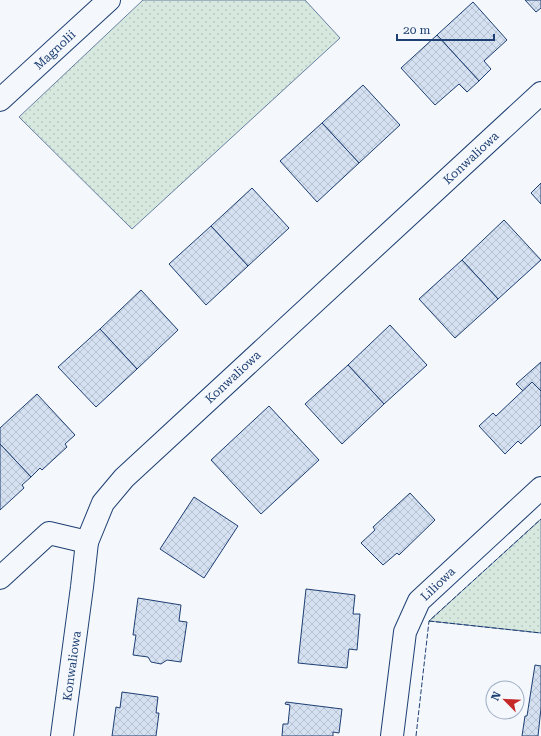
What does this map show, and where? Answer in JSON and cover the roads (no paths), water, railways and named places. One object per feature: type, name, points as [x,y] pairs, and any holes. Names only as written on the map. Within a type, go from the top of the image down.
[{"type":"street","name":"Magnolii","points":[[0,100],[109,0]]},
{"type":"street","name":"Konwaliowa","points":[[62,736],[87,542],[103,503],[124,478],[541,93]]},
{"type":"street","name":"Liliowa","points":[[392,736],[405,632],[419,601],[541,488]]},
{"type":"street","points":[[0,578],[49,533],[87,542]]}]
